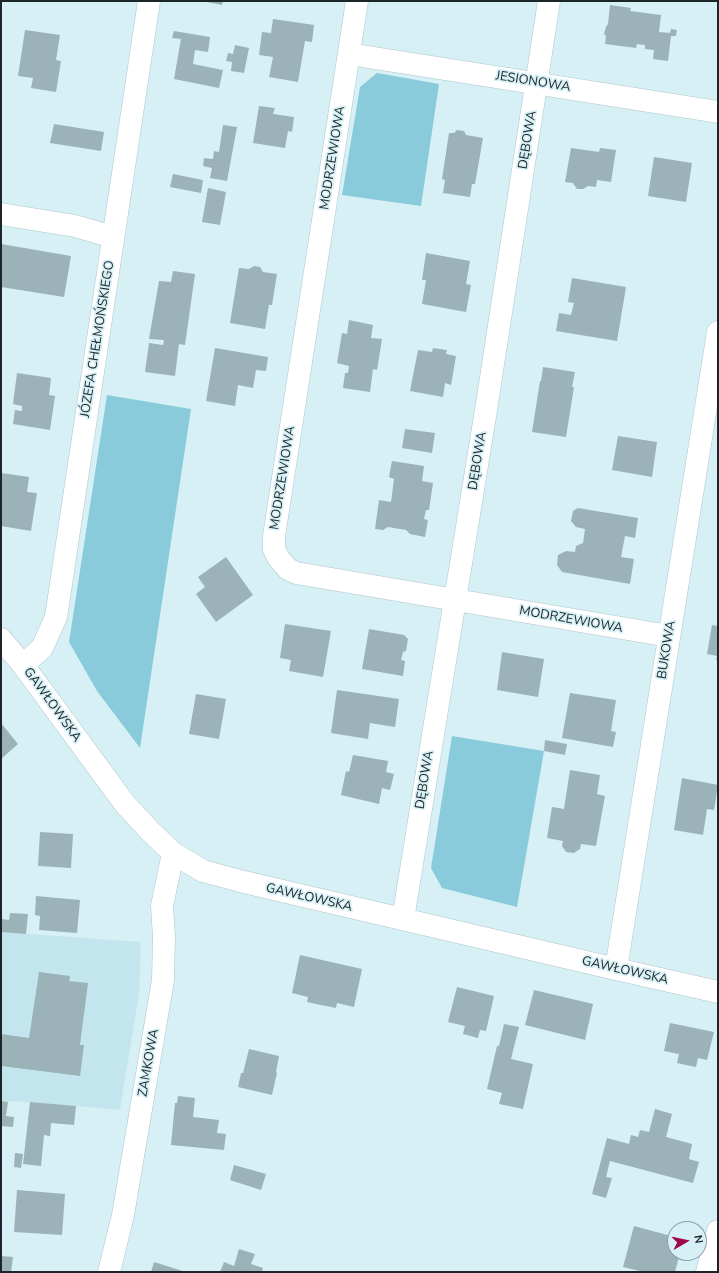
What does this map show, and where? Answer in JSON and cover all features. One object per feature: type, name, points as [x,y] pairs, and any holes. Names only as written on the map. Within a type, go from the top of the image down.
[{"type":"street","name":"JÓZEFA CHEŁMOŃSKIEGO","points":[[23,665],[42,648],[56,617],[149,1]]},
{"type":"street","name":"MODRZEWIOWA","points":[[357,1],[274,536],[274,549],[279,559],[288,569],[296,573],[669,636]]},
{"type":"street","name":"DĘBOWA","points":[[403,920],[486,410],[549,1]]},
{"type":"street","name":"JESIONOWA","points":[[349,54],[718,112]]},
{"type":"street","points":[[1,214],[75,226],[114,237]]},
{"type":"street","name":"BUKOWA","points":[[616,969],[718,332]]},
{"type":"street","name":"GAWŁOWSKA","points":[[1,639],[23,665],[125,804],[173,853],[203,871],[403,920],[718,992]]},
{"type":"street","name":"ZAMKOWA","points":[[109,1272],[123,1215],[163,980],[164,937],[162,906],[173,853]]},
{"type":"street","points":[[707,1272],[718,1231]]},
{"type":"shaded area","points":[[377,73],[439,84],[421,206],[342,195],[360,87]]},
{"type":"shaded area","points":[[107,395],[191,409],[140,748],[97,691],[69,642]]},
{"type":"shaded area","points":[[452,736],[544,751],[517,907],[442,888],[431,868]]},
{"type":"shaded area","points":[[1,932],[141,942],[139,994],[120,1110],[1,1101]]},
{"type":"building","points":[[202,1],[223,1],[222,5]]},
{"type":"building","points":[[610,5],[631,8],[630,11],[661,15],[659,32],[670,33],[671,29],[677,30],[676,36],[671,36],[668,61],[653,59],[654,50],[645,49],[645,45],[637,44],[636,48],[605,44],[606,36],[604,34],[608,24]]},
{"type":"building","points":[[273,19],[314,25],[312,42],[305,41],[298,82],[269,77],[273,57],[259,55],[262,32],[271,33]]},
{"type":"building","points":[[25,30],[60,35],[56,60],[61,61],[56,92],[31,88],[33,78],[18,76]]},
{"type":"building","points":[[174,31],[210,37],[208,52],[195,50],[193,64],[223,70],[219,88],[174,79],[181,39],[172,38]]},
{"type":"building","points":[[235,45],[249,48],[244,73],[231,71],[232,62],[226,61],[228,53],[233,54]]},
{"type":"building","points":[[259,106],[275,108],[273,114],[294,117],[292,132],[288,131],[285,148],[253,143]]},
{"type":"building","points":[[54,124],[104,132],[101,151],[50,143]]},
{"type":"building","points":[[223,125],[237,127],[227,181],[210,178],[212,168],[203,166],[204,158],[213,159],[214,151],[219,152]]},
{"type":"building","points":[[457,130],[464,131],[466,135],[483,138],[475,184],[472,184],[470,197],[443,193],[445,180],[442,179],[449,133],[454,133]]},
{"type":"building","points":[[571,148],[599,152],[600,148],[616,150],[611,182],[597,180],[596,187],[588,186],[583,189],[577,189],[573,183],[565,182]]},
{"type":"building","points":[[654,157],[692,163],[686,202],[648,196]]},
{"type":"building","points":[[173,174],[203,180],[201,193],[170,187]]},
{"type":"building","points":[[208,188],[226,192],[220,225],[202,222]]},
{"type":"building","points":[[1,244],[71,256],[64,297],[1,287]]},
{"type":"building","points":[[426,253],[470,261],[466,284],[471,285],[466,312],[422,304],[426,280],[422,280]]},
{"type":"building","points":[[254,266],[260,267],[263,272],[277,274],[272,305],[269,305],[265,329],[230,323],[239,268],[249,269]]},
{"type":"building","points":[[173,271],[195,274],[185,345],[179,344],[175,376],[145,372],[149,343],[163,345],[164,340],[149,339],[159,281],[171,282]]},
{"type":"building","points":[[572,278],[626,287],[617,341],[556,331],[559,313],[571,315],[574,303],[568,302]]},
{"type":"building","points":[[349,320],[373,325],[371,338],[382,339],[377,370],[373,369],[370,392],[343,388],[345,373],[348,373],[349,366],[337,363],[342,333],[347,334]]},
{"type":"building","points":[[215,348],[268,357],[266,371],[256,370],[253,388],[238,385],[235,406],[206,401]]},
{"type":"building","points":[[433,348],[447,350],[446,354],[456,356],[451,385],[445,383],[443,397],[410,391],[418,350],[432,352]]},
{"type":"building","points":[[543,367],[575,372],[566,437],[532,432]]},
{"type":"building","points":[[17,373],[51,378],[49,395],[55,396],[50,430],[13,424],[15,410],[22,411],[22,406],[13,404]]},
{"type":"building","points":[[405,429],[435,433],[432,453],[402,448]]},
{"type":"building","points":[[618,436],[657,442],[652,477],[612,470]]},
{"type":"building","points":[[392,461],[424,466],[422,481],[433,483],[429,510],[426,510],[424,519],[428,520],[425,537],[410,534],[406,530],[388,527],[383,530],[375,529],[379,500],[391,502],[394,479],[389,477]]},
{"type":"building","points":[[1,473],[29,477],[27,492],[37,493],[31,531],[1,526]]},
{"type":"building","points":[[578,508],[638,518],[635,538],[625,536],[621,557],[634,559],[630,584],[562,572],[557,565],[558,555],[566,551],[575,552],[576,546],[583,543],[585,529],[576,527],[571,521],[573,511]]},
{"type":"building","points":[[226,557],[253,595],[216,622],[196,594],[205,587],[198,577]]},
{"type":"building","points":[[285,624],[331,631],[323,677],[289,671],[291,660],[280,658]]},
{"type":"building","points":[[712,625],[718,626],[718,661],[716,660],[717,656],[707,654]]},
{"type":"building","points":[[369,629],[404,635],[408,639],[406,651],[403,652],[401,660],[405,661],[403,676],[362,669]]},
{"type":"building","points":[[502,652],[544,659],[538,697],[497,690]]},
{"type":"building","points":[[337,690],[399,699],[395,727],[370,723],[368,739],[331,733]]},
{"type":"building","points":[[570,693],[616,700],[611,731],[616,732],[613,747],[562,738]]},
{"type":"building","points":[[196,694],[226,699],[219,739],[189,734]]},
{"type":"building","points":[[1,723],[18,744],[1,759]]},
{"type":"building","points":[[545,740],[567,744],[565,755],[544,751]]},
{"type":"building","points":[[353,755],[388,761],[386,772],[394,774],[390,790],[382,788],[379,804],[341,795],[346,771],[349,772]]},
{"type":"building","points":[[570,770],[600,775],[597,794],[605,796],[596,846],[581,844],[580,849],[574,853],[566,852],[562,846],[563,841],[547,838],[552,807],[564,809]]},
{"type":"building","points":[[682,778],[718,785],[714,810],[707,809],[703,835],[674,830]]},
{"type":"building","points":[[40,832],[73,834],[71,868],[38,866]]},
{"type":"building","points":[[36,896],[80,900],[77,933],[39,930],[40,916],[35,915]]},
{"type":"building","points":[[10,913],[28,914],[26,934],[1,932],[1,919],[9,920]]},
{"type":"building","points":[[300,955],[362,969],[354,1007],[337,1003],[336,1008],[307,1002],[308,997],[292,993]]},
{"type":"building","points":[[39,972],[70,976],[69,981],[88,983],[80,1045],[84,1045],[80,1076],[1,1066],[1,1034],[29,1038]]},
{"type":"building","points":[[457,987],[494,996],[486,1031],[480,1030],[478,1038],[463,1034],[465,1026],[448,1022]]},
{"type":"building","points":[[534,990],[593,1004],[585,1040],[525,1025]]},
{"type":"building","points":[[670,1023],[714,1032],[707,1060],[698,1058],[696,1067],[686,1065],[677,1063],[679,1054],[664,1051]]},
{"type":"building","points":[[504,1024],[519,1027],[511,1059],[533,1064],[523,1109],[499,1104],[502,1093],[487,1089],[497,1046],[499,1046]]},
{"type":"building","points":[[249,1049],[279,1056],[272,1095],[238,1087]]},
{"type":"building","points":[[178,1096],[195,1098],[193,1117],[219,1120],[217,1133],[226,1134],[224,1150],[171,1145],[175,1103],[177,1103]]},
{"type":"building","points":[[1,1101],[8,1102],[6,1116],[14,1117],[13,1127],[1,1126]]},
{"type":"building","points":[[30,1102],[76,1106],[74,1125],[51,1123],[50,1136],[44,1135],[41,1166],[23,1164]]},
{"type":"building","points":[[655,1109],[672,1114],[666,1137],[692,1144],[689,1159],[699,1162],[693,1183],[610,1161],[606,1177],[612,1178],[606,1198],[592,1194],[607,1138],[629,1144],[631,1135],[638,1137],[640,1130],[649,1132]]},
{"type":"building","points":[[15,1153],[23,1154],[21,1168],[14,1167]]},
{"type":"building","points":[[234,1165],[266,1174],[261,1190],[230,1180]]},
{"type":"building","points":[[17,1190],[65,1194],[62,1235],[14,1232]]},
{"type":"building","points":[[634,1226],[667,1235],[667,1261],[678,1261],[675,1272],[644,1272],[623,1267]]},
{"type":"building","points":[[239,1249],[255,1254],[251,1264],[263,1268],[262,1272],[220,1272],[224,1262],[234,1266]]},
{"type":"building","points":[[1,1256],[13,1257],[11,1272],[1,1272]]},
{"type":"building","points":[[154,1262],[186,1272],[151,1272]]}]
